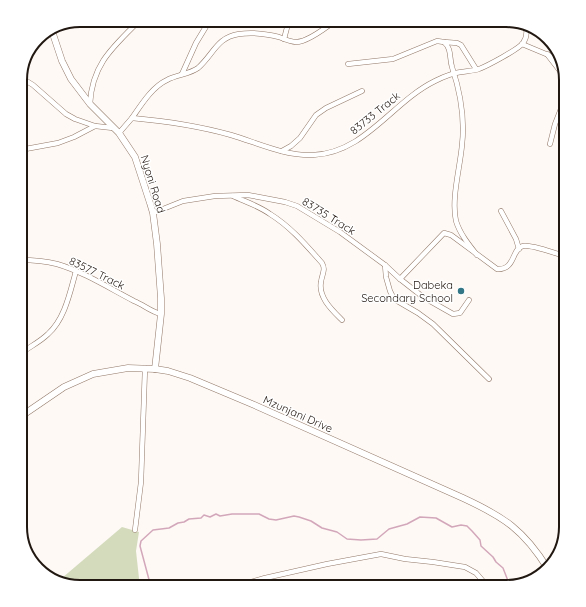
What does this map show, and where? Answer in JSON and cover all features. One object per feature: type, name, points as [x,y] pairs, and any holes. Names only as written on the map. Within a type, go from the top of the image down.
[{"type":"main road","name":"Nyoni Road","points":[[53,34],[66,71],[90,104],[119,133],[135,157],[153,213],[157,244],[161,314],[155,369]]},
{"type":"main road","name":"Mzunjani Drive","points":[[27,412],[53,393],[93,374],[114,370],[145,368],[168,371],[190,378],[495,513],[517,530],[530,543],[544,563]]},
{"type":"street","points":[[90,104],[95,76],[102,62],[109,51],[133,27]]},
{"type":"street","points":[[182,74],[196,43],[206,27]]},
{"type":"street","points":[[284,39],[287,27]]},
{"type":"street","points":[[119,133],[159,85],[167,80],[197,68],[228,36],[245,33],[262,34],[296,42],[305,40],[325,27]]},
{"type":"street","points":[[526,31],[526,37],[522,44],[553,56]]},
{"type":"street","points":[[348,64],[393,59],[433,42],[444,42],[456,43],[461,46],[476,69]]},
{"type":"street","points":[[444,42],[450,48],[452,65],[459,89],[463,139],[455,199],[456,220],[464,237],[477,255]]},
{"type":"street","name":"83733 Track","points":[[132,118],[169,122],[220,132],[294,154],[313,155],[332,152],[361,138],[420,88],[455,73],[486,66],[522,44]]},
{"type":"street","points":[[547,54],[557,67]]},
{"type":"street","points":[[27,81],[66,114],[81,122],[95,126],[113,128]]},
{"type":"street","points":[[282,151],[296,142],[316,115],[320,112],[362,91]]},
{"type":"street","points":[[550,144],[559,114]]},
{"type":"street","points":[[27,149],[58,144],[95,126]]},
{"type":"street","points":[[230,195],[256,206],[276,218],[292,231],[322,263],[324,270],[321,282],[322,295],[332,310],[342,320]]},
{"type":"street","name":"83735 Track","points":[[153,213],[191,198],[230,195],[264,197],[286,202],[297,206],[340,232],[385,265],[400,279],[423,296],[453,314],[460,313],[468,300]]},
{"type":"street","points":[[501,211],[519,249]]},
{"type":"street","points":[[400,279],[444,233],[451,235],[492,267],[501,269],[510,264],[519,249],[523,246],[559,254]]},
{"type":"street","name":"83577 Track","points":[[27,261],[54,263],[76,272],[138,302],[152,311],[161,314]]},
{"type":"street","points":[[385,265],[386,277],[394,299],[433,324],[489,379]]},
{"type":"street","points":[[27,349],[48,334],[56,326],[64,309],[76,272]]},
{"type":"street","points":[[135,530],[141,482],[145,368]]},
{"type":"street","points":[[258,580],[381,554],[405,559],[465,567],[476,573],[482,580]]},
{"type":"green space","points":[[122,527],[139,532],[136,551],[139,580],[80,580],[63,577]]},
{"type":"waterway","points":[[149,580],[140,546],[141,541],[153,530],[169,528],[189,519],[201,518],[204,515],[210,517],[216,514],[220,516],[232,514],[259,514],[269,519],[276,520],[294,516],[311,521],[322,528],[337,532],[347,539],[361,540],[377,539],[389,529],[407,524],[420,517],[436,518],[452,527],[461,525],[467,526],[480,540],[481,546],[503,568],[508,580]]},
{"type":"place","name":"Dabeka Secondary School","points":[[461,291]]}]
